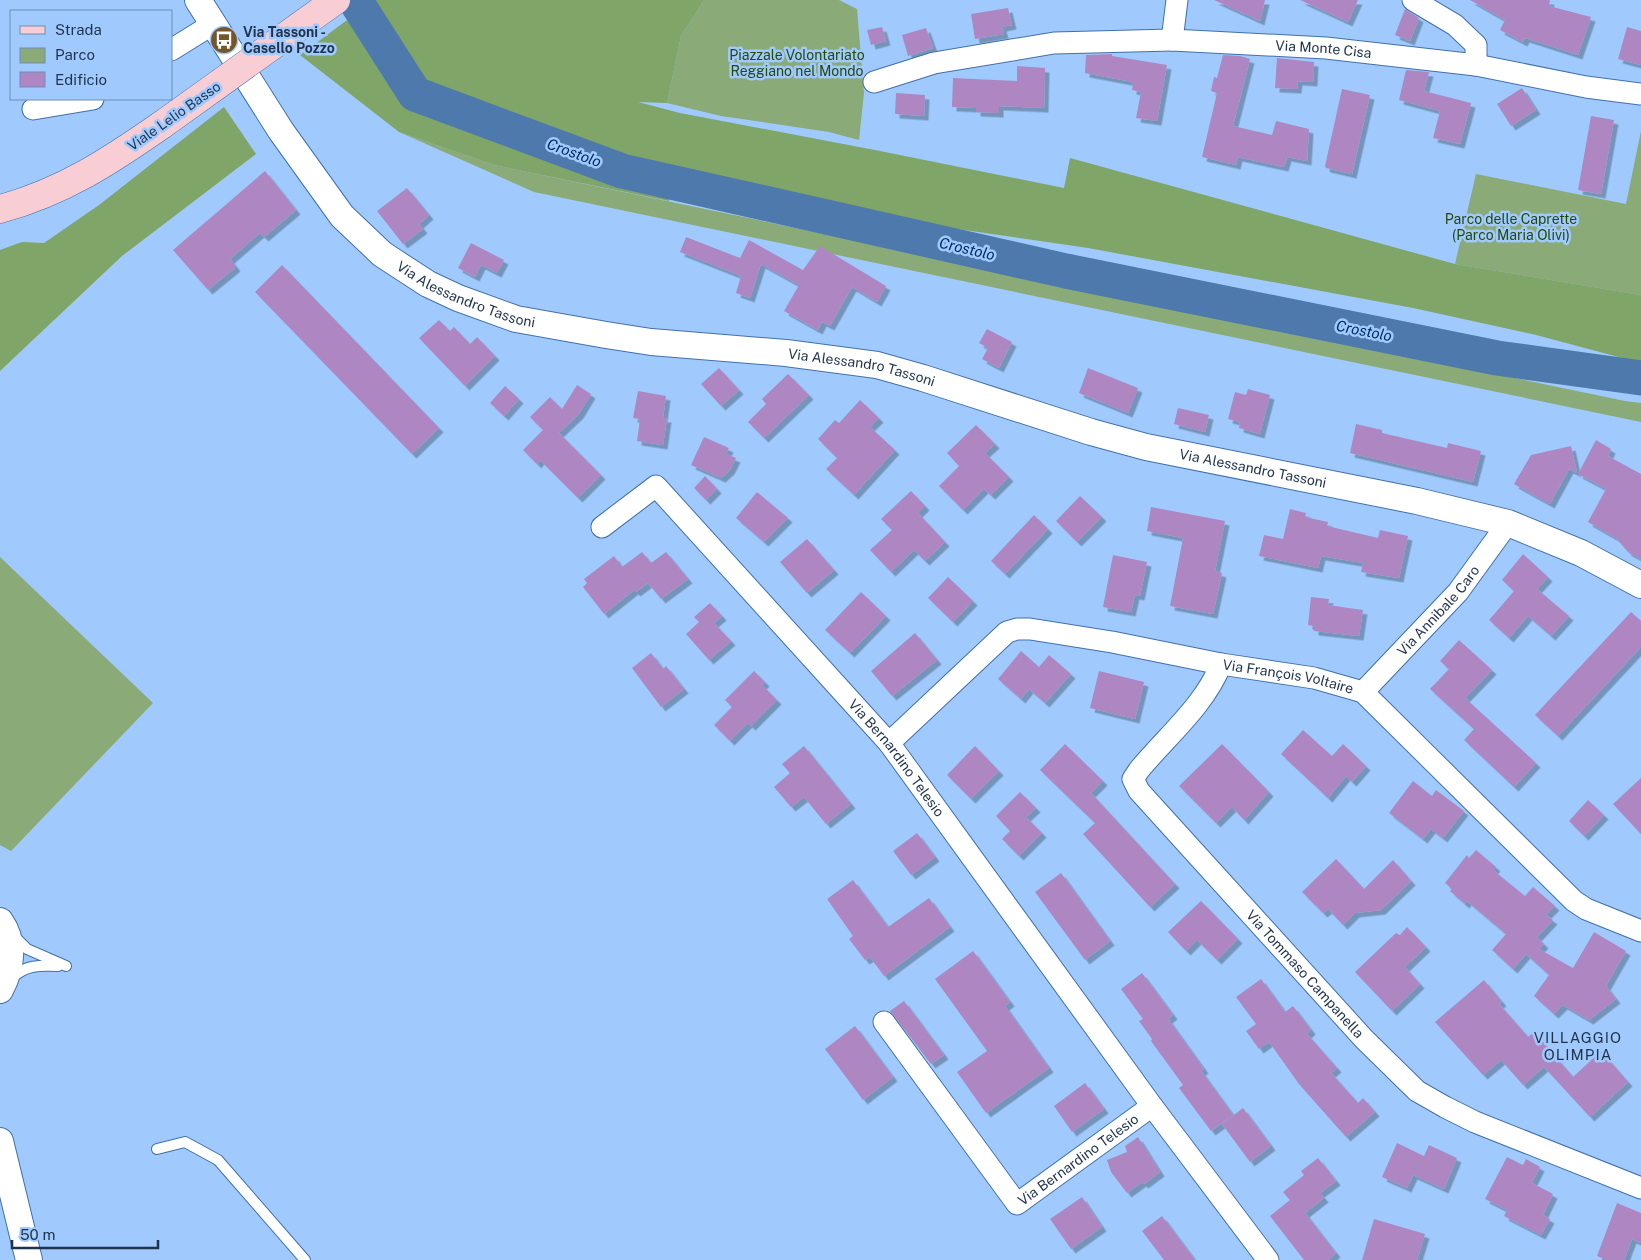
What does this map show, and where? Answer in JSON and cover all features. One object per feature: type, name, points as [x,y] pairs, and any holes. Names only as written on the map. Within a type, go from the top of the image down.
[{"type":"main road","name":"Viale Lelio Basso","points":[[0,209],[46,194],[91,172],[163,124],[336,0]]},
{"type":"street","name":"Via Alessandro Tassoni","points":[[198,0],[286,138],[342,216],[382,254],[428,284],[458,298],[516,319],[606,335],[651,342],[786,353],[877,366],[923,378],[1091,432],[1146,447],[1424,503],[1508,523],[1581,553],[1641,585]]},
{"type":"street","points":[[1172,40],[1177,0]]},
{"type":"street","points":[[1413,0],[1455,25],[1476,45],[1476,65]]},
{"type":"street","points":[[172,49],[213,24]]},
{"type":"street","name":"Via Monte Cisa","points":[[874,82],[934,63],[1054,43],[1172,40],[1326,48],[1476,65],[1586,87],[1641,94]]},
{"type":"street","points":[[34,109],[86,100]]},
{"type":"street","name":"Via Bernardino Telesio","points":[[602,527],[656,486],[889,743],[1152,1106],[1268,1260]]},
{"type":"street","name":"Via Annibale Caro","points":[[1363,692],[1458,592],[1508,523]]},
{"type":"street","name":"Via François Voltaire","points":[[889,743],[1007,632],[1017,629],[1030,629],[1112,642],[1221,664],[1314,678],[1363,692],[1574,901],[1586,909],[1641,931]]},
{"type":"street","name":"Via Tommaso Campanella","points":[[1221,664],[1214,681],[1204,697],[1133,779],[1139,791],[1364,1039],[1417,1091],[1475,1122],[1641,1188]]},
{"type":"street","points":[[0,990],[8,974],[11,956],[9,939],[1,922]]},
{"type":"street","name":"Via Bernardino Telesio","points":[[884,1022],[1017,1204],[1152,1106]]},
{"type":"street","points":[[0,1142],[29,1260]]},
{"type":"lane","points":[[0,990],[19,970],[40,965],[66,966],[27,949],[1,922]]},
{"type":"lane","points":[[156,1149],[185,1142],[218,1160],[305,1260]]},
{"type":"green space","points":[[374,0],[704,0],[681,36],[667,103],[638,102],[680,113],[1064,188],[1070,158],[1455,264],[1641,295],[1641,363],[1536,335],[1413,308],[1088,248],[916,223],[674,174],[669,201],[494,165],[399,132],[300,55]]},
{"type":"green space","name":"Piazzale Volontariato Reggiano nel Mondo","points":[[704,0],[839,0],[857,9],[864,93],[859,140],[829,132],[721,116],[667,103],[681,36]]},
{"type":"green space","points":[[224,107],[256,154],[122,256],[0,371],[0,250],[22,242],[44,243],[99,205]]},
{"type":"green space","name":"Parco delle Caprette (Parco Maria Olivi)","points":[[1641,131],[1641,295],[1455,264],[1476,174],[1626,204]]},
{"type":"green space","points":[[399,132],[494,165],[1641,403],[1641,422],[534,192]]},
{"type":"green space","points":[[0,557],[153,703],[11,851],[0,845]]},
{"type":"building","points":[[1214,0],[1265,0],[1260,21]]},
{"type":"building","points":[[1300,0],[1358,0],[1348,22]]},
{"type":"building","points":[[1470,0],[1550,0],[1549,6],[1591,17],[1578,55],[1525,38],[1523,42],[1500,30],[1505,20]]},
{"type":"building","points":[[1008,8],[1012,25],[1002,27],[1004,34],[975,39],[971,14]]},
{"type":"building","points":[[1405,9],[1419,18],[1410,41],[1395,35]]},
{"type":"building","points":[[882,27],[886,41],[871,45],[867,30]]},
{"type":"building","points":[[1627,27],[1641,31],[1641,65],[1618,59]]},
{"type":"building","points":[[926,28],[933,48],[908,56],[902,35]]},
{"type":"building","points":[[1112,54],[1112,56],[1167,65],[1157,121],[1136,118],[1141,92],[1132,90],[1133,82],[1085,73],[1086,55]]},
{"type":"building","points":[[1223,55],[1240,56],[1250,59],[1233,126],[1272,135],[1276,121],[1309,129],[1307,161],[1287,157],[1284,167],[1238,157],[1236,165],[1202,157],[1217,93],[1211,91],[1214,77],[1217,78]]},
{"type":"building","points":[[1277,58],[1314,62],[1313,82],[1298,81],[1297,89],[1275,88]]},
{"type":"building","points":[[1017,66],[1045,68],[1044,108],[999,106],[999,113],[976,112],[976,108],[952,107],[953,78],[1017,81]]},
{"type":"building","points":[[1406,70],[1429,72],[1424,91],[1471,103],[1460,144],[1433,138],[1440,111],[1399,100]]},
{"type":"building","points":[[1522,88],[1536,110],[1511,126],[1497,104]]},
{"type":"building","points":[[1342,89],[1370,95],[1352,174],[1326,168],[1325,166]]},
{"type":"building","points":[[896,93],[925,95],[924,116],[895,114]]},
{"type":"building","points":[[1591,116],[1614,120],[1601,194],[1578,190]]},
{"type":"building","points":[[265,171],[296,210],[264,237],[260,233],[230,259],[236,267],[208,290],[173,250]]},
{"type":"building","points":[[407,188],[429,215],[419,224],[423,229],[403,244],[377,211]]},
{"type":"building","points":[[686,237],[740,258],[749,240],[803,270],[820,246],[886,286],[877,302],[852,287],[830,326],[822,322],[818,330],[784,311],[799,285],[761,264],[750,298],[736,293],[741,276],[680,252]]},
{"type":"building","points":[[471,243],[504,260],[497,273],[481,265],[475,277],[458,268]]},
{"type":"building","points":[[282,265],[439,428],[412,454],[255,292]]},
{"type":"building","points":[[439,320],[450,331],[454,327],[470,344],[477,337],[495,356],[465,386],[419,338]]},
{"type":"building","points":[[987,329],[1012,342],[999,368],[982,359],[988,348],[979,343]]},
{"type":"building","points":[[719,368],[739,390],[721,406],[701,384]]},
{"type":"building","points":[[1088,368],[1138,388],[1128,413],[1079,393]]},
{"type":"building","points":[[788,374],[809,395],[764,438],[748,422],[766,404],[762,399]]},
{"type":"building","points":[[577,385],[591,394],[579,414],[559,433],[601,475],[578,498],[540,460],[537,464],[523,450],[543,430],[530,417],[550,397],[562,409]]},
{"type":"building","points":[[505,386],[519,399],[504,416],[490,403]]},
{"type":"building","points":[[1248,389],[1270,395],[1260,434],[1239,428],[1240,422],[1228,419],[1235,392],[1246,395]]},
{"type":"building","points":[[638,391],[666,396],[663,418],[667,418],[663,445],[637,441],[640,419],[633,418]]},
{"type":"building","points":[[860,400],[879,418],[870,427],[895,450],[854,495],[826,469],[837,458],[818,439],[835,420],[839,423]]},
{"type":"building","points":[[1178,408],[1209,415],[1205,432],[1174,424]]},
{"type":"building","points":[[1356,424],[1382,430],[1382,433],[1447,448],[1448,443],[1481,451],[1473,482],[1350,453]]},
{"type":"building","points":[[976,425],[995,444],[985,453],[1009,477],[991,495],[984,489],[963,510],[939,486],[959,466],[947,453]]},
{"type":"building","points":[[704,437],[729,448],[726,454],[736,458],[730,470],[721,478],[691,465]]},
{"type":"building","points":[[1596,440],[1611,449],[1608,456],[1641,474],[1641,559],[1628,552],[1616,538],[1588,522],[1606,489],[1578,474]]},
{"type":"building","points":[[1571,446],[1577,473],[1569,469],[1550,504],[1514,484],[1531,455]]},
{"type":"building","points":[[705,476],[717,489],[706,500],[694,488]]},
{"type":"building","points":[[911,491],[925,506],[918,513],[945,542],[925,561],[914,550],[891,572],[870,550],[892,530],[881,519]]},
{"type":"building","points":[[757,492],[788,518],[764,542],[736,518]]},
{"type":"building","points":[[1080,496],[1102,517],[1077,542],[1056,521]]},
{"type":"building","points":[[1151,507],[1225,521],[1215,571],[1222,573],[1213,614],[1170,606],[1183,538],[1147,531]]},
{"type":"building","points":[[1290,509],[1306,513],[1305,517],[1328,522],[1327,526],[1378,538],[1380,530],[1408,536],[1399,578],[1361,572],[1363,563],[1321,556],[1318,568],[1259,556],[1264,535],[1283,539]]},
{"type":"building","points":[[1034,515],[1048,529],[1005,574],[991,561]]},
{"type":"building","points":[[807,539],[834,570],[807,593],[780,562]]},
{"type":"building","points":[[642,552],[651,563],[666,552],[688,579],[661,599],[648,583],[636,592],[634,590],[604,614],[583,587],[587,583],[584,579],[614,556],[622,567]]},
{"type":"building","points":[[1523,554],[1548,577],[1537,589],[1569,616],[1551,636],[1528,616],[1509,638],[1489,620],[1514,591],[1502,580]]},
{"type":"building","points":[[1113,555],[1147,562],[1140,596],[1135,595],[1131,612],[1103,607]]},
{"type":"building","points":[[948,577],[973,601],[953,622],[928,598]]},
{"type":"building","points":[[861,592],[886,616],[850,653],[825,630]]},
{"type":"building","points":[[1311,597],[1329,599],[1328,605],[1363,610],[1359,636],[1314,631],[1314,626],[1308,625]]},
{"type":"building","points":[[710,603],[722,616],[714,623],[731,641],[709,660],[686,634],[699,622],[694,617]]},
{"type":"building","points":[[1631,612],[1641,621],[1641,647],[1558,736],[1535,715]]},
{"type":"building","points":[[915,633],[937,660],[892,696],[871,671]]},
{"type":"building","points":[[1459,640],[1492,670],[1465,698],[1536,763],[1514,787],[1464,740],[1474,729],[1430,689],[1449,669],[1440,661]]},
{"type":"building","points":[[1021,651],[1039,667],[1049,655],[1071,674],[1045,703],[1029,689],[1021,699],[998,679]]},
{"type":"building","points":[[651,653],[663,669],[666,666],[684,689],[661,707],[632,668]]},
{"type":"building","points":[[754,671],[765,682],[762,685],[777,700],[751,726],[748,723],[730,741],[714,725],[732,707],[725,700]]},
{"type":"building","points":[[1099,671],[1144,682],[1135,719],[1090,708]]},
{"type":"building","points":[[1303,730],[1332,756],[1343,744],[1366,766],[1352,782],[1346,776],[1328,798],[1281,754]]},
{"type":"building","points":[[1065,744],[1103,781],[1091,793],[1175,884],[1150,907],[1083,834],[1095,823],[1040,770]]},
{"type":"building","points":[[1222,744],[1269,792],[1244,820],[1232,807],[1216,823],[1179,786]]},
{"type":"building","points":[[804,746],[851,804],[826,824],[804,797],[791,807],[774,787],[790,773],[782,764]]},
{"type":"building","points":[[975,746],[999,771],[971,799],[947,775]]},
{"type":"building","points":[[1641,778],[1641,834],[1613,804]]},
{"type":"building","points":[[1413,781],[1432,796],[1436,790],[1464,811],[1443,838],[1431,829],[1423,839],[1389,813]]},
{"type":"building","points":[[1020,792],[1036,808],[1026,817],[1042,833],[1019,856],[1002,839],[1010,831],[996,816]]},
{"type":"building","points":[[1588,800],[1604,815],[1584,836],[1569,821]]},
{"type":"building","points":[[917,833],[935,857],[911,875],[893,851]]},
{"type":"building","points":[[1476,850],[1496,867],[1493,870],[1525,896],[1533,887],[1555,906],[1546,915],[1553,920],[1537,937],[1544,944],[1539,949],[1573,968],[1594,932],[1626,951],[1606,986],[1616,999],[1589,1020],[1563,1005],[1554,1014],[1534,996],[1549,975],[1526,954],[1513,969],[1492,950],[1506,934],[1467,901],[1465,904],[1450,891],[1452,889],[1445,883],[1467,855],[1469,858]]},
{"type":"building","points":[[1336,859],[1364,889],[1393,860],[1411,881],[1381,910],[1355,913],[1343,925],[1328,909],[1323,913],[1302,892]]},
{"type":"building","points":[[1061,873],[1110,941],[1085,960],[1035,892]]},
{"type":"building","points":[[853,880],[888,927],[929,898],[950,927],[884,976],[870,957],[865,960],[849,939],[853,936],[827,899]]},
{"type":"building","points":[[1201,901],[1238,939],[1217,960],[1197,940],[1186,951],[1168,932]]},
{"type":"building","points":[[1407,927],[1426,947],[1405,967],[1420,984],[1392,1011],[1355,972],[1396,933],[1400,935]]},
{"type":"building","points":[[973,951],[1010,1002],[1005,1006],[1049,1068],[986,1113],[957,1072],[987,1051],[935,979]]},
{"type":"building","points":[[1142,973],[1173,1015],[1168,1019],[1204,1069],[1201,1071],[1233,1115],[1211,1131],[1179,1088],[1183,1085],[1151,1041],[1152,1039],[1139,1021],[1143,1019],[1121,989]]},
{"type":"building","points":[[1261,979],[1285,1012],[1293,1006],[1311,1030],[1307,1034],[1337,1068],[1331,1073],[1358,1103],[1363,1098],[1375,1112],[1346,1137],[1299,1084],[1269,1042],[1259,1049],[1246,1031],[1256,1024],[1236,997]]},
{"type":"building","points":[[1484,980],[1502,1002],[1499,1004],[1528,1037],[1534,1032],[1573,1077],[1601,1051],[1628,1082],[1590,1117],[1544,1067],[1523,1085],[1501,1060],[1483,1075],[1435,1022]]},
{"type":"building","points":[[904,1001],[944,1055],[931,1064],[890,1011]]},
{"type":"building","points":[[855,1026],[893,1077],[863,1100],[825,1049]]},
{"type":"building","points":[[1085,1083],[1104,1109],[1072,1132],[1054,1106]]},
{"type":"building","points":[[1243,1108],[1271,1146],[1250,1162],[1222,1124]]},
{"type":"building","points":[[1138,1137],[1160,1172],[1144,1184],[1142,1182],[1127,1193],[1111,1172],[1107,1160],[1127,1152],[1125,1146]]},
{"type":"building","points":[[1397,1143],[1424,1156],[1429,1145],[1457,1158],[1444,1189],[1413,1175],[1407,1188],[1382,1177]]},
{"type":"building","points":[[1507,1157],[1523,1165],[1526,1159],[1540,1167],[1532,1183],[1553,1194],[1543,1215],[1550,1219],[1541,1235],[1504,1216],[1507,1210],[1485,1199]]},
{"type":"building","points":[[1318,1158],[1336,1181],[1320,1193],[1324,1198],[1305,1213],[1336,1253],[1328,1260],[1304,1260],[1270,1216],[1290,1200],[1283,1192],[1304,1175],[1301,1171]]},
{"type":"building","points":[[1082,1197],[1102,1227],[1071,1249],[1050,1219]]},
{"type":"building","points":[[1617,1203],[1641,1213],[1641,1243],[1632,1239],[1624,1260],[1607,1260],[1597,1256]]},
{"type":"building","points":[[1162,1216],[1195,1260],[1164,1260],[1142,1231]]},
{"type":"building","points":[[1374,1219],[1425,1234],[1417,1260],[1362,1260]]},
{"type":"waterway","name":"Crostolo","points":[[355,0],[415,94],[622,171],[1066,271],[1497,358],[1641,378]]},
{"type":"place","name":"Via Tassoni - Casello Pozzo","points":[[224,40]]},
{"type":"district","name":"VILLAGGIO OLIMPIA","points":[[1578,1046]]}]
